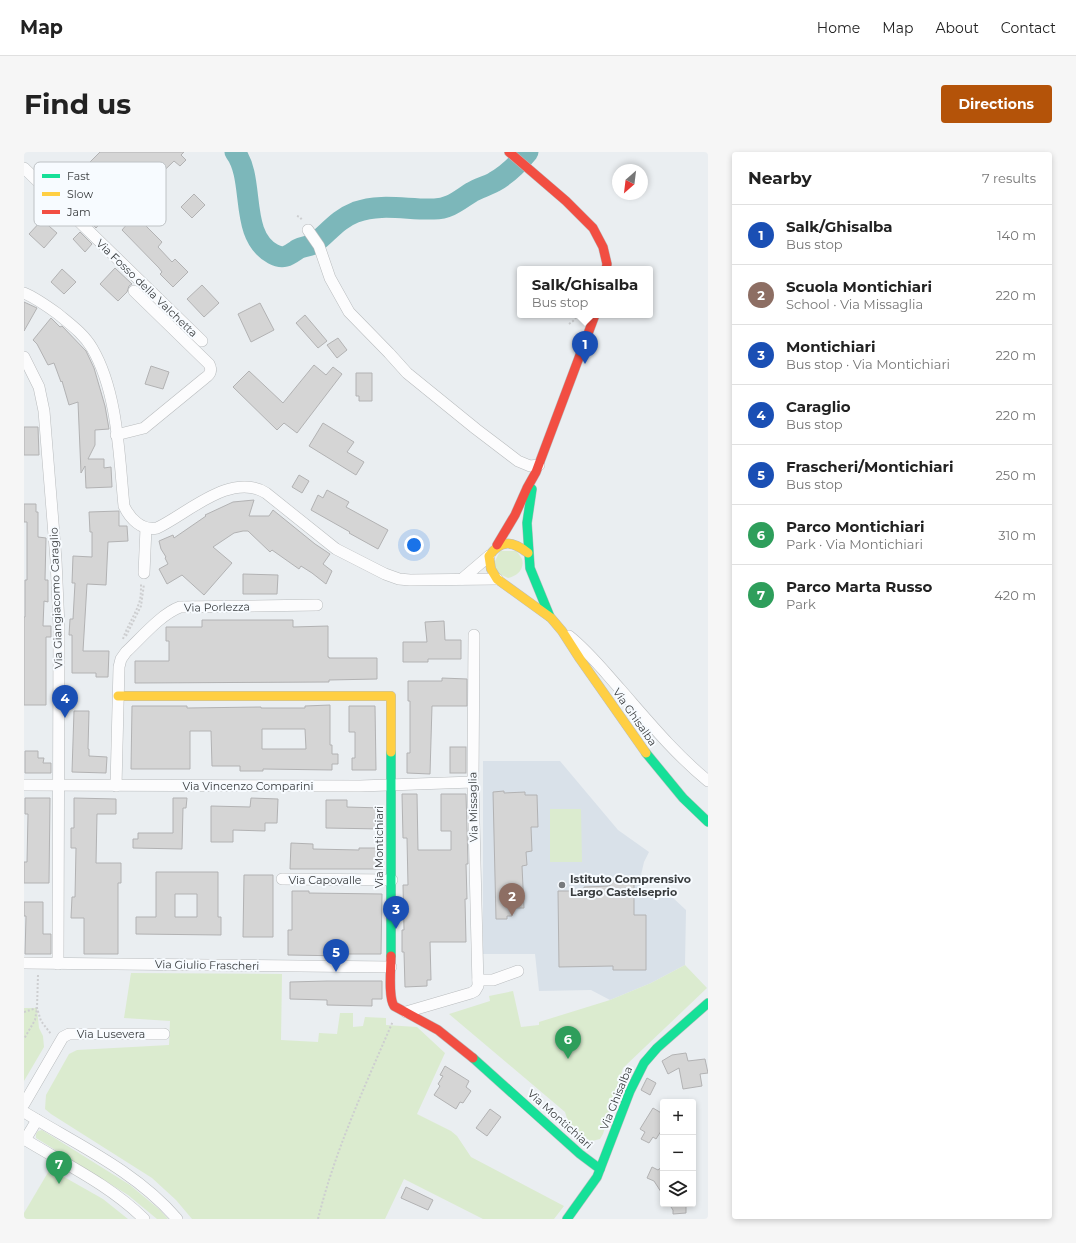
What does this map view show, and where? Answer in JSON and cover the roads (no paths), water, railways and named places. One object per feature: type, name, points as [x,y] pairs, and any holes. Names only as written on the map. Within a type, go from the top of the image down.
[{"type":"street","points":[[509,152],[566,201],[593,228],[603,247],[606,266]]},
{"type":"street","name":"Via Fosso della Valchetta","points":[[24,168],[34,178]]},
{"type":"street","name":"Via Fosso della Valchetta","points":[[84,226],[202,341]]},
{"type":"street","points":[[314,238],[330,278],[349,312],[407,373],[518,461],[530,466],[539,465]]},
{"type":"street","points":[[116,435],[144,428],[205,378],[210,372],[211,368],[209,364],[134,291]]},
{"type":"street","points":[[24,293],[44,304],[70,324],[92,347],[103,372],[111,397],[124,506],[126,511],[134,520],[142,526],[146,528],[154,528],[162,525],[200,502],[224,490],[245,488],[257,489],[266,493],[336,548],[385,574],[399,579],[410,580],[462,579],[501,581],[519,578],[530,568],[527,523],[534,478],[594,318]]},
{"type":"street","name":"Via Giangiacomo Caraglio","points":[[24,357],[39,387],[44,411],[56,560],[59,627],[58,964]]},
{"type":"street","points":[[462,579],[489,556],[497,546],[515,515],[527,488],[534,478]]},
{"type":"street","points":[[144,573],[146,528]]},
{"type":"street","points":[[497,546],[504,543],[516,544],[528,553]]},
{"type":"street","points":[[489,556],[492,574],[501,581]]},
{"type":"street","name":"Via Ghisalba","points":[[530,568],[551,618]]},
{"type":"street","name":"Via Ghisalba","points":[[501,581],[551,618],[562,631],[598,686],[651,760],[683,798],[708,822]]},
{"type":"street","name":"Via Porlezza","points":[[116,786],[119,667],[121,659],[126,652],[162,618],[174,609],[180,607],[317,605]]},
{"type":"street","points":[[562,631],[583,647],[658,731],[708,781]]},
{"type":"street","name":"Via Missaglia","points":[[474,635],[473,782],[478,980]]},
{"type":"street","name":"Via Montichiari","points":[[118,696],[230,694],[391,696],[392,1003],[394,1006],[438,1030],[450,1039],[502,1083],[580,1154],[600,1169]]},
{"type":"street","name":"Via Vincenzo Comparini","points":[[24,785],[391,785],[473,782]]},
{"type":"street","name":"Via Capovalle","points":[[282,879],[392,880]]},
{"type":"street","name":"Via Giulio Frascheri","points":[[24,963],[391,967]]},
{"type":"street","points":[[402,1010],[473,992],[478,987],[478,980],[493,980],[518,970]]},
{"type":"street","name":"Via Ghisalba","points":[[567,1219],[595,1180],[628,1096],[644,1063],[657,1048],[708,1003]]},
{"type":"street","name":"Via Lusevera","points":[[24,1104],[59,1043],[63,1037],[69,1034],[164,1034]]},
{"type":"street","points":[[24,1112],[106,1160],[133,1178],[158,1199],[177,1219]]},
{"type":"street","points":[[36,1120],[24,1140],[102,1186],[131,1207],[144,1219]]},
{"type":"waterway","points":[[235,152],[245,177],[251,221],[255,234],[262,245],[273,254],[280,257],[289,255],[300,248],[313,244],[339,222],[350,215],[365,209],[385,207],[440,209],[450,206],[472,192],[503,176],[528,152]]},
{"type":"place","name":"Salk/Ghisalba","points":[[585,364]]},
{"type":"place","name":"Caraglio","points":[[65,718]]},
{"type":"place","name":"Istituto Comprensivo Largo Castelseprio","points":[[562,885]]},
{"type":"place","name":"Scuola Montichiari","points":[[512,916]]},
{"type":"place","name":"Montichiari","points":[[396,929]]},
{"type":"place","name":"Frascheri/Montichiari","points":[[336,972]]},
{"type":"place","name":"Parco Montichiari","points":[[568,1059]]},
{"type":"place","name":"Parco Marta Russo","points":[[59,1184]]}]
